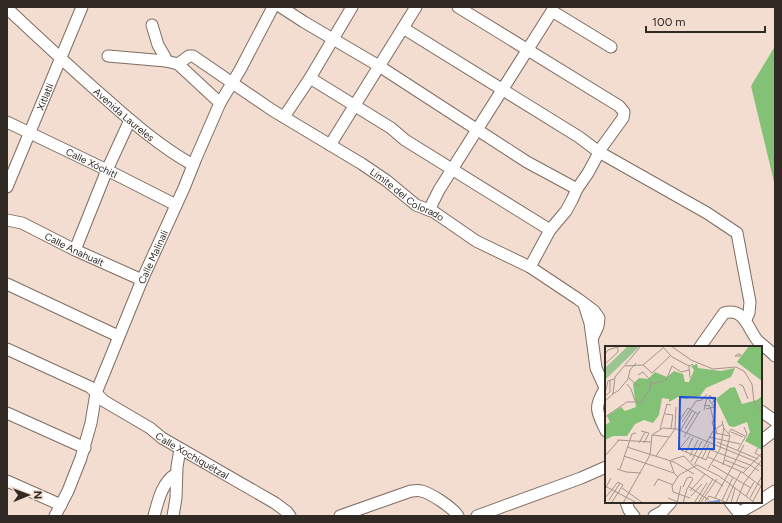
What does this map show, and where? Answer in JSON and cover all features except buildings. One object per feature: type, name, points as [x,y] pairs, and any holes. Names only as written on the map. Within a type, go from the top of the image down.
[{"type":"street","name":"Xitlatli","points":[[7,187],[82,7]]},
{"type":"street","name":"Calle Malinali","points":[[55,516],[76,472],[91,423],[96,393],[118,336],[220,103],[273,7]]},
{"type":"street","points":[[281,7],[379,66],[527,162],[576,189]]},
{"type":"street","points":[[284,117],[310,78],[352,7]]},
{"type":"street","points":[[330,145],[416,7]]},
{"type":"street","points":[[458,7],[619,106],[623,110],[624,118],[614,129],[599,152],[588,173],[576,189],[566,211],[550,230],[530,267]]},
{"type":"street","points":[[429,210],[439,190],[528,50],[549,9],[611,47]]},
{"type":"street","name":"Avenida Laureles","points":[[10,11],[130,120],[164,148],[193,165]]},
{"type":"street","points":[[152,25],[158,46],[166,61]]},
{"type":"street","points":[[403,28],[579,137],[599,152],[707,212],[737,233],[750,302],[749,314],[746,320]]},
{"type":"street","points":[[108,56],[166,61],[178,64],[220,103]]},
{"type":"street","name":"Límite del Colorado","points":[[178,64],[189,56],[192,56],[284,117],[362,164],[387,181],[416,205],[429,210],[476,241],[530,267],[594,311],[599,318],[598,326],[593,337],[601,366]]},
{"type":"street","points":[[310,78],[391,128],[405,140],[550,230]]},
{"type":"street","points":[[75,250],[107,170],[130,120]]},
{"type":"street","name":"Calle Xóchitl","points":[[7,122],[176,205]]},
{"type":"street","name":"Calle Anahualt","points":[[7,220],[22,223],[75,250],[142,280]]},
{"type":"street","points":[[7,284],[118,336]]},
{"type":"street","points":[[701,346],[724,313],[736,313],[746,320],[750,329],[759,341],[775,356]]},
{"type":"street","name":"Calle Xochiquétzal","points":[[7,349],[90,387],[104,401],[150,428],[162,438],[180,449],[270,499],[290,516]]},
{"type":"street","points":[[601,366],[605,385]]},
{"type":"street","points":[[605,391],[597,405],[598,414],[605,429]]},
{"type":"street","points":[[762,412],[775,421]]},
{"type":"street","points":[[7,413],[84,448]]},
{"type":"street","points":[[762,440],[775,430]]},
{"type":"street","points":[[173,516],[176,498],[176,474],[180,449]]},
{"type":"street","points":[[477,516],[576,480],[605,467]]},
{"type":"street","points":[[157,513],[161,492],[176,474]]},
{"type":"street","points":[[7,481],[61,505]]},
{"type":"street","points":[[340,516],[411,491],[417,491],[430,495],[453,510],[458,516]]},
{"type":"street","points":[[762,499],[775,491]]},
{"type":"street","points":[[626,503],[629,510],[634,516]]},
{"type":"street","points":[[654,516],[663,511],[671,503]]},
{"type":"street","points":[[731,503],[738,512],[740,512],[756,503]]},
{"type":"green space","points":[[775,46],[775,186],[751,86]]}]
